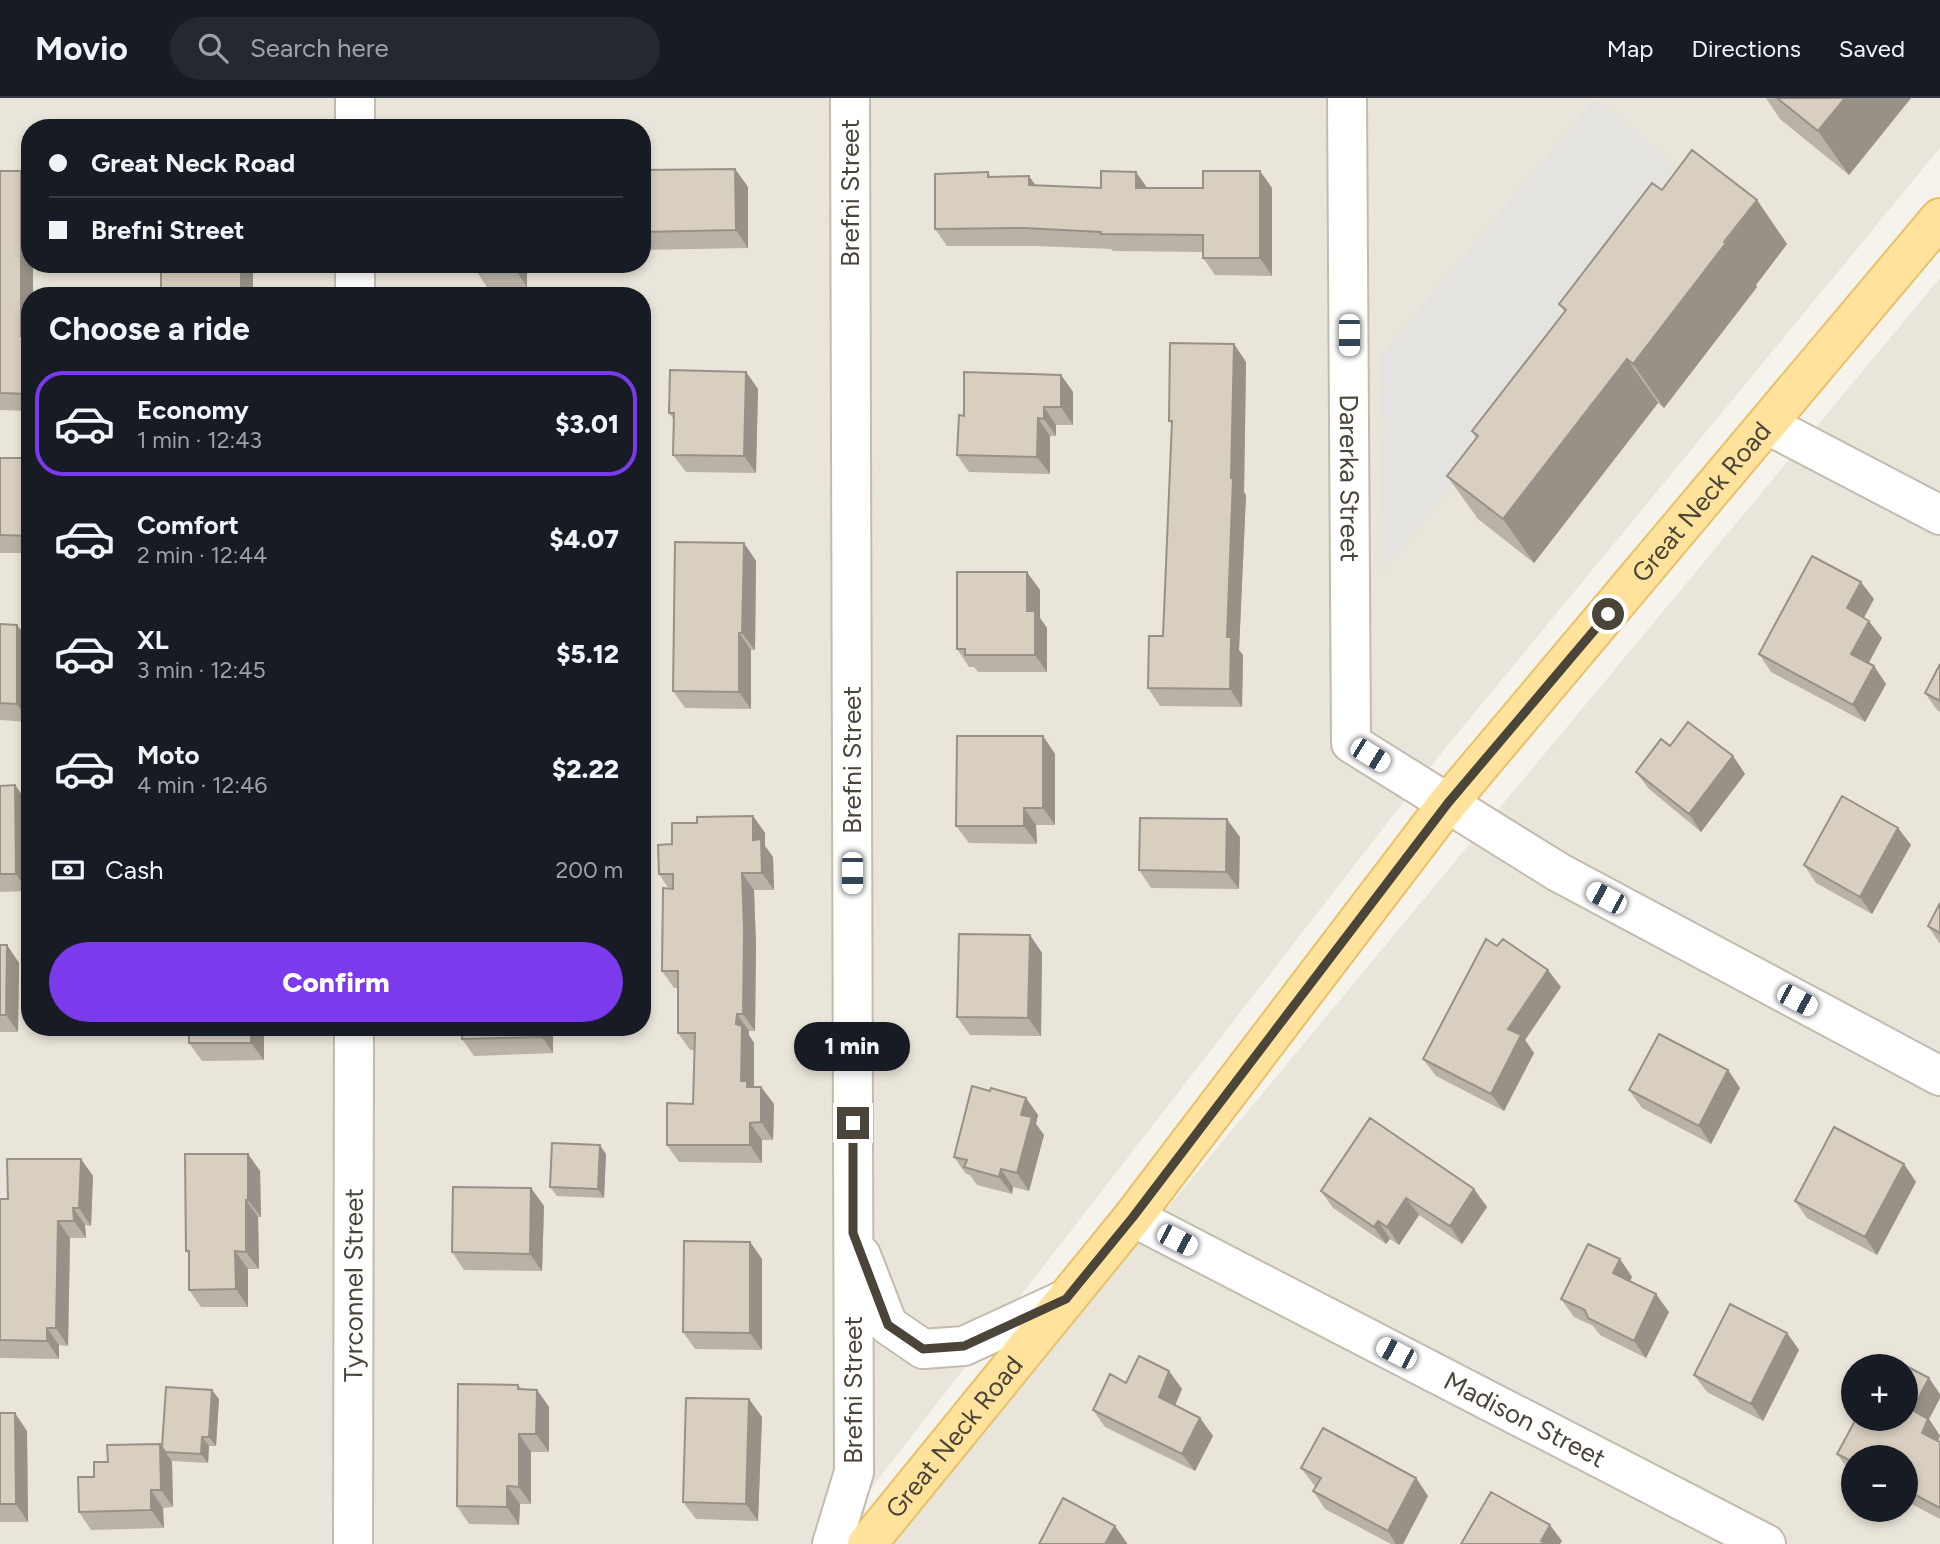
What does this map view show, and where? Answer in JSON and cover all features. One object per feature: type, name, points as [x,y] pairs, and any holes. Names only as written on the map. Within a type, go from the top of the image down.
[{"type":"main road","name":"Great Neck Road","points":[[867,1544],[1133,1217],[1448,803],[1940,218]]},
{"type":"street","points":[[355,98],[355,119]]},
{"type":"street","name":"Brefni Street","points":[[832,1544],[854,1472],[850,98]]},
{"type":"street","name":"Darerka Street","points":[[1347,98],[1351,743],[1448,803]]},
{"type":"street","points":[[1768,425],[1940,515]]},
{"type":"street","points":[[1448,803],[1558,873],[1940,1076]]},
{"type":"street","name":"Tyrconnel Street","points":[[353,1544],[354,1036]]},
{"type":"street","name":"Madison Street","points":[[1133,1217],[1766,1544]]},
{"type":"street","points":[[853,1233],[888,1325],[923,1349],[964,1346],[1066,1299]]},
{"type":"shaded area","points":[[0,98],[1940,98],[1940,148],[1443,751],[828,1544],[0,1544]]},
{"type":"shaded area","points":[[1596,98],[1695,183],[1383,572],[1380,357]]},
{"type":"shaded area","points":[[1940,278],[1940,1544],[888,1544]]},
{"type":"building","points":[[1777,98],[1845,98],[1818,131]]},
{"type":"building","points":[[1692,150],[1757,200],[1633,364],[1627,359],[1503,519],[1447,476],[1478,436],[1472,431],[1566,310],[1559,304],[1652,183],[1662,190]]},
{"type":"building","points":[[735,169],[736,230],[651,232],[651,170]]},
{"type":"building","points":[[0,171],[21,171],[21,394],[0,393]]},
{"type":"building","points":[[1101,171],[1136,172],[1136,188],[1203,188],[1203,171],[1260,171],[1260,258],[1203,258],[1203,235],[1101,234],[1024,228],[935,229],[935,174],[988,172],[988,177],[1029,176],[1029,185],[1101,188]]},
{"type":"building","points":[[161,273],[241,273],[241,287],[161,287]]},
{"type":"building","points":[[1170,343],[1234,344],[1233,478],[1227,637],[1231,637],[1230,689],[1148,688],[1149,636],[1163,636],[1172,421],[1169,421]]},
{"type":"building","points":[[670,370],[746,372],[744,456],[673,455],[674,413],[669,413]]},
{"type":"building","points":[[964,372],[1061,375],[1061,407],[1044,407],[1044,419],[1038,418],[1037,457],[957,455],[959,415],[964,416]]},
{"type":"building","points":[[0,458],[21,458],[21,536],[0,535]]},
{"type":"building","points":[[675,542],[744,543],[739,692],[673,691]]},
{"type":"building","points":[[1812,556],[1861,582],[1847,608],[1869,621],[1851,654],[1874,666],[1853,705],[1759,654]]},
{"type":"building","points":[[957,572],[1027,572],[1027,611],[1035,611],[1035,655],[965,655],[965,649],[957,649]]},
{"type":"building","points":[[0,624],[17,625],[17,704],[0,703]]},
{"type":"building","points":[[1940,664],[1940,701],[1925,693]]},
{"type":"building","points":[[1688,722],[1733,756],[1689,814],[1636,772],[1661,739],[1670,746]]},
{"type":"building","points":[[957,736],[1043,736],[1043,808],[1024,808],[1024,826],[956,826]]},
{"type":"building","points":[[15,785],[16,874],[0,874],[0,786]]},
{"type":"building","points":[[1842,796],[1898,828],[1860,897],[1804,865]]},
{"type":"building","points":[[753,816],[753,840],[761,839],[762,873],[742,873],[743,1014],[737,1014],[736,1024],[742,1026],[741,1081],[747,1081],[747,1087],[761,1087],[761,1122],[750,1123],[750,1145],[667,1145],[667,1103],[693,1104],[695,1033],[678,1033],[678,971],[662,971],[663,888],[673,889],[673,874],[659,874],[658,845],[672,844],[672,823],[697,823],[697,817]]},
{"type":"building","points":[[1140,818],[1227,819],[1226,872],[1139,870]]},
{"type":"building","points":[[1940,903],[1940,933],[1928,926]]},
{"type":"building","points":[[959,934],[1030,935],[1028,1018],[957,1017]]},
{"type":"building","points":[[1486,939],[1497,946],[1503,939],[1548,970],[1508,1029],[1521,1035],[1491,1094],[1423,1059]]},
{"type":"building","points":[[0,945],[7,945],[6,1015],[0,1015]]},
{"type":"building","points":[[1659,1034],[1728,1070],[1699,1126],[1629,1090]]},
{"type":"building","points":[[189,1036],[251,1036],[251,1043],[189,1043]]},
{"type":"building","points":[[462,1036],[542,1036],[542,1037],[462,1039]]},
{"type":"building","points":[[972,1086],[990,1091],[991,1088],[1026,1098],[1021,1115],[1032,1117],[1017,1173],[1001,1169],[999,1177],[964,1167],[967,1160],[954,1157]]},
{"type":"building","points":[[1370,1118],[1474,1189],[1450,1226],[1406,1198],[1387,1227],[1378,1221],[1374,1227],[1321,1191]]},
{"type":"building","points":[[1834,1127],[1904,1164],[1865,1237],[1795,1201]]},
{"type":"building","points":[[552,1143],[600,1145],[598,1189],[550,1187]]},
{"type":"building","points":[[185,1154],[248,1154],[246,1252],[235,1251],[236,1289],[189,1290]]},
{"type":"building","points":[[7,1159],[81,1159],[79,1208],[73,1208],[74,1221],[58,1221],[56,1328],[47,1328],[47,1341],[0,1340],[0,1199],[8,1199]]},
{"type":"building","points":[[453,1187],[531,1188],[530,1254],[452,1252]]},
{"type":"building","points":[[684,1241],[750,1242],[750,1333],[683,1332]]},
{"type":"building","points":[[1588,1244],[1620,1259],[1613,1273],[1656,1294],[1634,1341],[1588,1318],[1585,1310],[1561,1299]]},
{"type":"building","points":[[1730,1304],[1787,1333],[1751,1404],[1694,1375]]},
{"type":"building","points":[[1139,1356],[1169,1371],[1159,1397],[1200,1418],[1182,1454],[1093,1410],[1110,1374],[1126,1383]]},
{"type":"building","points":[[1918,1372],[1929,1378],[1918,1399]]},
{"type":"building","points":[[458,1384],[518,1385],[518,1389],[537,1390],[536,1434],[519,1434],[519,1487],[507,1486],[507,1507],[457,1506]]},
{"type":"building","points":[[166,1387],[212,1390],[209,1437],[202,1437],[201,1454],[165,1452],[162,1447]]},
{"type":"building","points":[[686,1398],[749,1399],[746,1504],[683,1502]]},
{"type":"building","points":[[0,1413],[15,1413],[16,1504],[0,1504]]},
{"type":"building","points":[[1918,1413],[1928,1419],[1922,1433],[1940,1442],[1940,1508],[1918,1496],[1918,1445],[1842,1445],[1849,1431],[1918,1431]]},
{"type":"building","points":[[1323,1428],[1416,1478],[1388,1531],[1313,1491],[1321,1478],[1301,1468]]},
{"type":"building","points":[[160,1444],[161,1490],[151,1490],[151,1510],[79,1512],[78,1477],[94,1477],[94,1462],[108,1462],[107,1445]]},
{"type":"building","points":[[1491,1492],[1550,1525],[1541,1541],[1547,1544],[1461,1544]]},
{"type":"building","points":[[1063,1498],[1115,1526],[1105,1544],[1039,1544]]},
{"type":"route","points":[[853,1123],[853,1233],[888,1325],[923,1349],[964,1346],[1066,1299],[1133,1217],[1448,803],[1608,614]]}]
